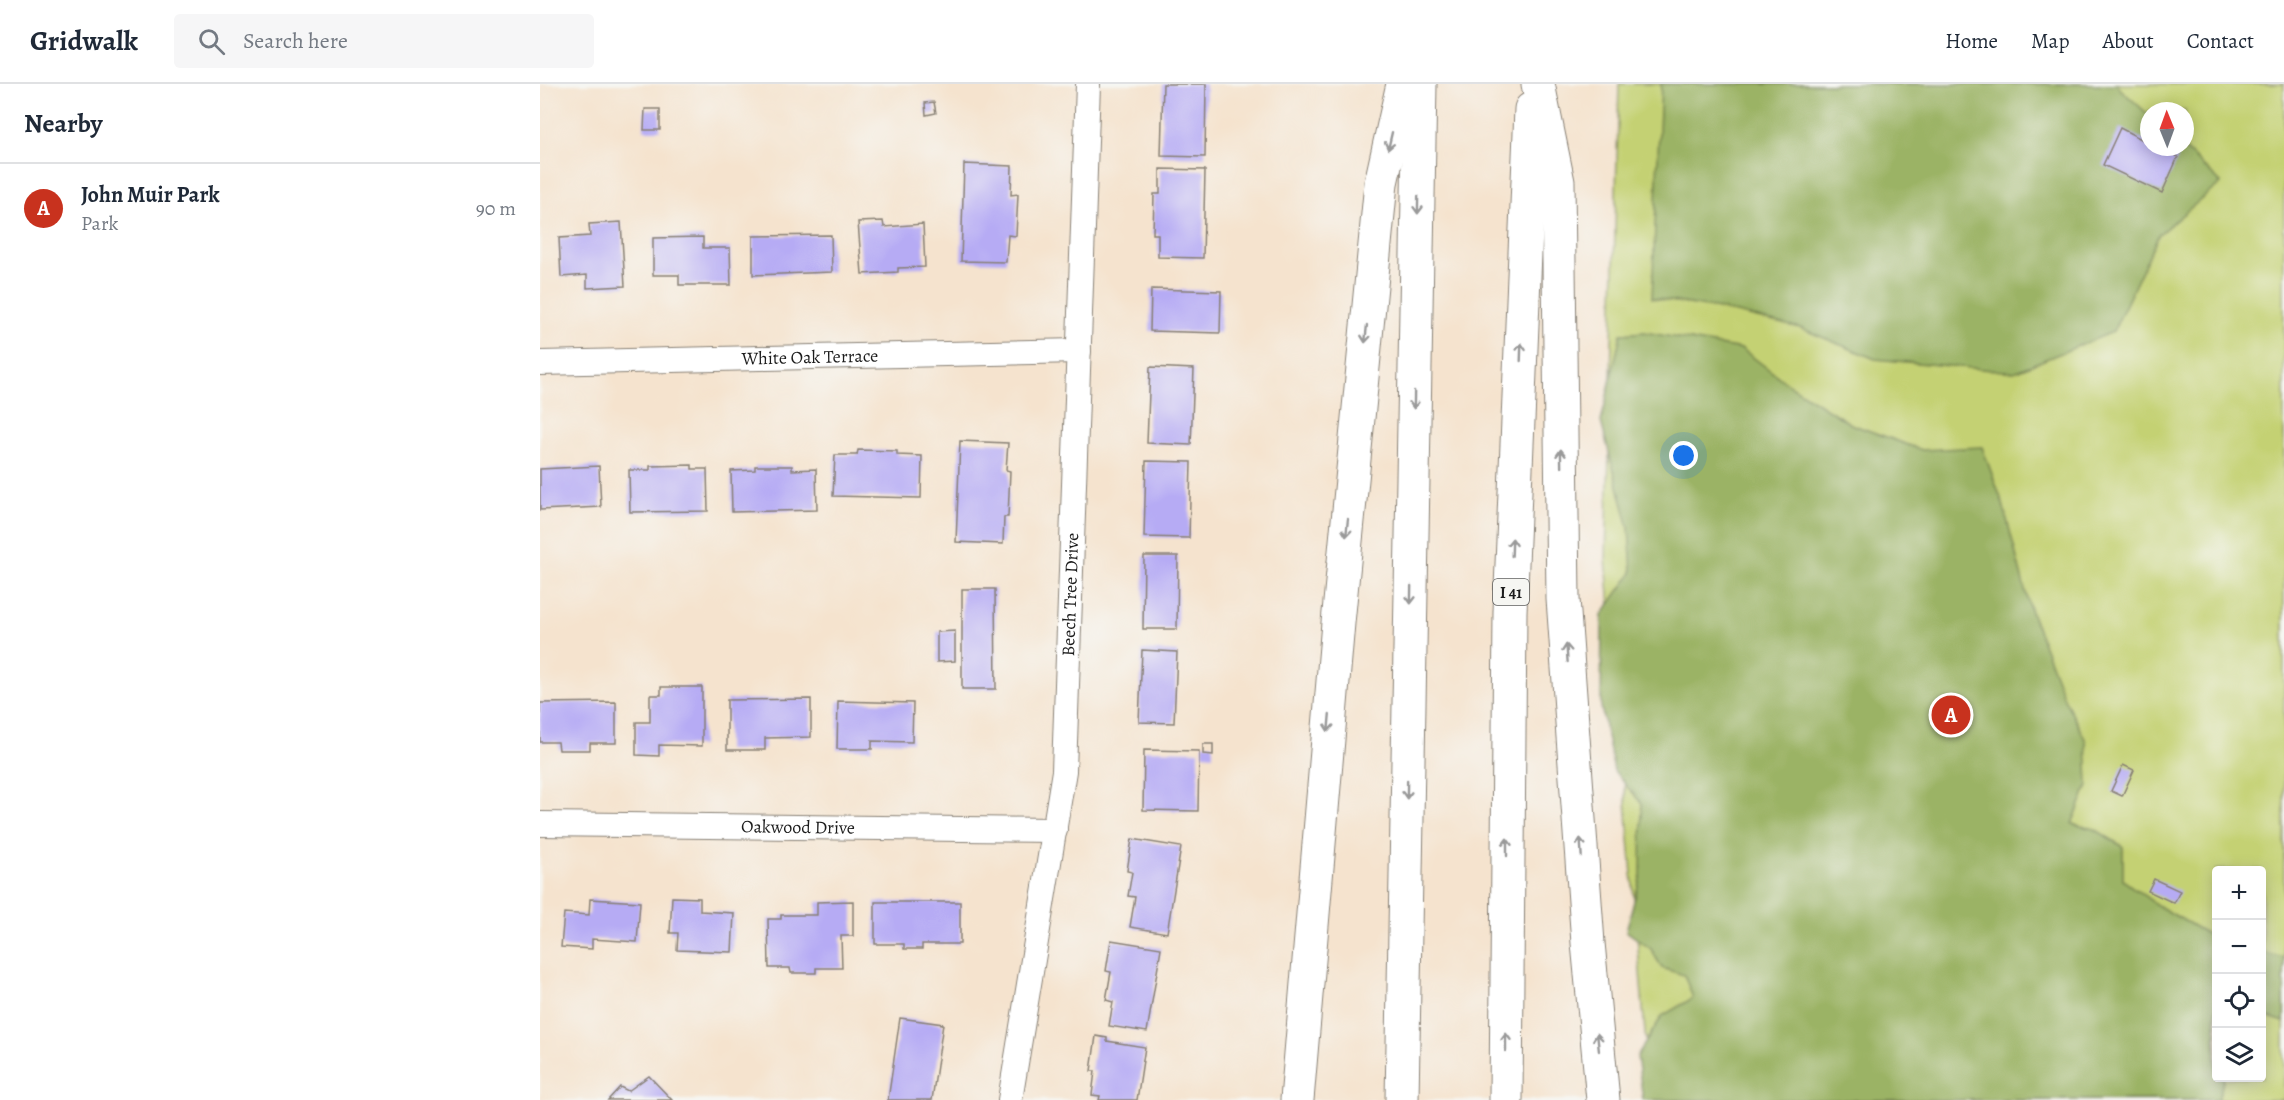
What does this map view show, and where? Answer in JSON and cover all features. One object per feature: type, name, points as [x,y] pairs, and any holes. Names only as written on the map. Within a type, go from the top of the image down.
[{"type":"highway","points":[[1297,1100],[1338,623],[1381,183],[1403,84]]},
{"type":"highway","points":[[1402,1100],[1420,84]]},
{"type":"highway","name":"I 41","points":[[1506,1100],[1510,612],[1532,84]]},
{"type":"highway","points":[[1538,84],[1558,182],[1563,599],[1588,944],[1603,1100]]},
{"type":"street","name":"Beech Tree Drive","points":[[1010,1100],[1064,771],[1088,84]]},
{"type":"street","name":"White Oak Terrace","points":[[540,363],[1079,351]]},
{"type":"street","name":"Oakwood Drive","points":[[540,824],[1055,830]]},
{"type":"green space","points":[[1619,84],[2284,84],[2284,1100],[1655,1100],[1646,1045],[1606,559]]},
{"type":"green space","points":[[1661,84],[2119,84],[2118,87],[2140,107],[2140,156],[2192,156],[2221,183],[2159,234],[2113,332],[2014,372],[1875,359],[1800,328],[1719,309],[1652,298]]},
{"type":"green space","points":[[1644,332],[1742,349],[1788,384],[1851,424],[1922,450],[1982,447],[2003,504],[2030,609],[2064,698],[2086,741],[2088,785],[2072,824],[2095,829],[2123,847],[2123,880],[2157,905],[2212,937],[2212,1082],[2223,1082],[2218,1100],[1643,1100],[1637,1056],[1662,1016],[1693,998],[1684,975],[1662,968],[1651,949],[1626,931],[1641,875],[1642,804],[1614,771],[1601,707],[1602,615],[1632,573],[1629,528],[1601,422],[1621,334]]},
{"type":"green space","points":[[2266,953],[2284,958],[2284,1022],[2269,1017],[2266,1019]]},
{"type":"building","points":[[1163,84],[1206,84],[1205,157],[1161,156]]},
{"type":"building","points":[[934,102],[936,113],[926,115],[925,103]]},
{"type":"building","points":[[645,109],[660,109],[660,130],[644,130]]},
{"type":"building","points":[[2120,128],[2140,138],[2140,156],[2178,157],[2162,193],[2103,165]]},
{"type":"building","points":[[964,164],[1012,166],[1011,195],[1018,194],[1016,236],[1008,235],[1006,262],[961,261]]},
{"type":"building","points":[[1160,169],[1205,170],[1203,258],[1158,257],[1158,234],[1153,234],[1154,194],[1160,194]]},
{"type":"building","points":[[883,221],[884,227],[923,224],[925,267],[898,268],[898,272],[862,274],[858,222]]},
{"type":"building","points":[[621,222],[625,286],[587,288],[587,275],[561,277],[559,238],[590,236],[589,224]]},
{"type":"building","points":[[831,235],[832,272],[753,275],[753,236]]},
{"type":"building","points":[[703,237],[703,248],[730,248],[731,285],[679,285],[679,275],[653,275],[653,238]]},
{"type":"building","points":[[1151,289],[1221,291],[1220,333],[1150,331]]},
{"type":"building","points":[[1150,367],[1194,369],[1191,445],[1147,443]]},
{"type":"building","points":[[960,441],[1008,443],[1006,470],[1010,471],[1008,517],[1004,517],[1003,544],[956,542]]},
{"type":"building","points":[[858,450],[897,451],[897,455],[922,456],[921,498],[833,496],[835,455],[857,455]]},
{"type":"building","points":[[1146,461],[1191,462],[1189,538],[1144,537]]},
{"type":"building","points":[[692,465],[692,469],[707,469],[708,511],[630,512],[629,470],[650,470],[650,466]]},
{"type":"building","points":[[599,466],[601,507],[540,510],[540,469]]},
{"type":"building","points":[[755,466],[792,466],[792,470],[816,469],[817,510],[732,512],[731,471],[755,470]]},
{"type":"building","points":[[1144,556],[1178,556],[1177,629],[1143,629]]},
{"type":"building","points":[[962,589],[995,589],[996,689],[962,689]]},
{"type":"building","points":[[955,631],[955,661],[937,662],[937,632]]},
{"type":"building","points":[[1142,650],[1177,652],[1174,723],[1139,722]]},
{"type":"building","points":[[661,687],[702,687],[702,746],[659,745],[659,756],[636,755],[636,722],[650,722],[650,695],[661,695]]},
{"type":"building","points":[[811,699],[811,737],[765,738],[765,750],[727,750],[727,700]]},
{"type":"building","points":[[838,701],[913,703],[912,742],[872,741],[872,749],[837,749]]},
{"type":"building","points":[[616,702],[616,743],[590,743],[590,750],[559,750],[558,742],[540,742],[540,703]]},
{"type":"building","points":[[1203,744],[1213,744],[1213,755],[1203,754]]},
{"type":"building","points":[[1144,750],[1199,751],[1198,811],[1143,810]]},
{"type":"building","points":[[2123,765],[2134,770],[2122,796],[2111,791]]},
{"type":"building","points":[[1132,839],[1181,847],[1167,933],[1130,927],[1135,897],[1128,896],[1132,872],[1127,871]]},
{"type":"building","points":[[2154,879],[2180,891],[2174,903],[2148,891]]},
{"type":"building","points":[[672,897],[700,898],[700,911],[734,913],[732,952],[677,950],[678,933],[670,933]]},
{"type":"building","points":[[590,899],[640,902],[637,942],[592,939],[592,949],[561,947],[564,913],[589,915]]},
{"type":"building","points":[[853,901],[853,936],[841,936],[842,968],[816,968],[816,973],[791,973],[790,968],[769,968],[768,919],[781,919],[781,915],[817,915],[817,902]]},
{"type":"building","points":[[875,902],[960,902],[960,944],[922,944],[922,949],[904,949],[904,944],[875,944]]},
{"type":"building","points":[[1111,940],[1161,948],[1147,1032],[1109,1026],[1113,1002],[1106,1000],[1111,972],[1106,971]]},
{"type":"building","points":[[900,1018],[943,1024],[932,1100],[888,1100]]},
{"type":"building","points":[[1096,1036],[1107,1038],[1107,1041],[1145,1047],[1137,1100],[1099,1100],[1100,1096],[1092,1095],[1095,1071],[1091,1071]]},
{"type":"building","points":[[649,1076],[672,1100],[608,1100],[620,1087],[628,1091]]},
{"type":"place","name":"John Muir Park","points":[[1951,715]]}]
